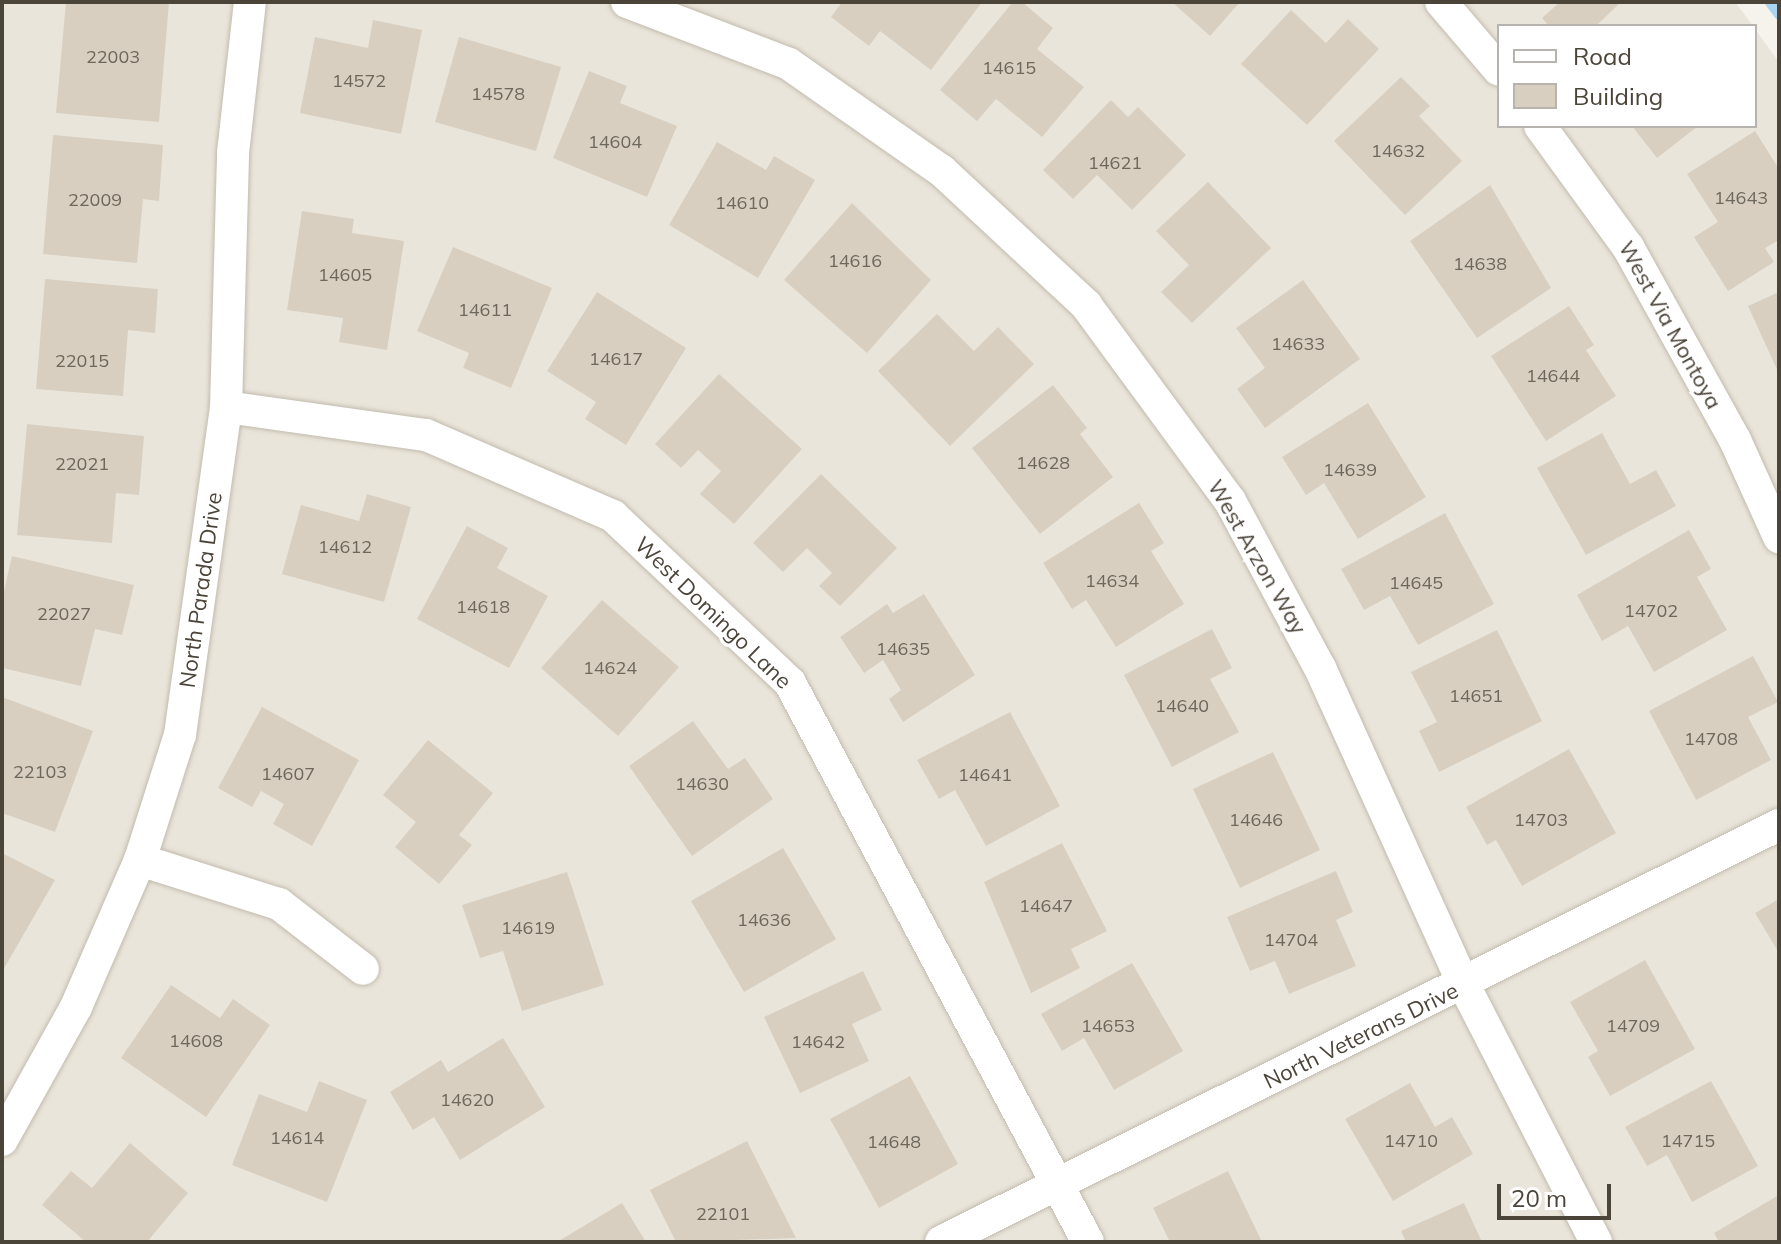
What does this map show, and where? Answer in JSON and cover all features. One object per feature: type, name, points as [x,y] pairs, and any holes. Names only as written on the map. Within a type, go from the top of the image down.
[{"type":"street","name":"North Parada Drive","points":[[2,1140],[76,1007],[140,860],[180,735],[226,407],[233,153],[250,2]]},
{"type":"street","name":"West Arzon Way","points":[[627,2],[789,64],[942,171],[1086,305],[1230,501],[1320,668],[1464,985],[1596,1242]]},
{"type":"street","points":[[1441,2],[1497,68]]},
{"type":"street","name":"West Via Montoya","points":[[1541,128],[1628,247],[1735,440],[1779,537]]},
{"type":"street","name":"West Domingo Lane","points":[[226,407],[426,435],[613,516],[790,683],[1061,1185],[1088,1242]]},
{"type":"street","name":"North Veterans Drive","points":[[941,1242],[1464,985],[1779,825]]},
{"type":"street","points":[[140,860],[279,904],[363,969]]},
{"type":"shaded area","points":[[4,2],[1735,2],[1752,24],[1497,24],[1497,128],[1757,128],[1757,32],[1779,62],[1779,1242],[2,1242]]},
{"type":"building","points":[[66,2],[169,2],[159,122],[56,113]]},
{"type":"building","points":[[842,2],[982,2],[931,70],[880,31],[869,46],[831,17]]},
{"type":"building","points":[[1013,2],[1022,2],[1053,28],[1037,49],[1084,87],[1042,137],[996,99],[977,121],[940,90]]},
{"type":"building","points":[[1172,2],[1240,2],[1210,36]]},
{"type":"building","points":[[1560,2],[1621,2],[1598,24],[1547,24],[1542,18]]},
{"type":"building","points":[[1291,10],[1326,43],[1348,19],[1379,49],[1307,125],[1241,64]]},
{"type":"building","points":[[373,20],[422,30],[401,134],[300,113],[315,37],[368,48]]},
{"type":"building","points":[[459,37],[561,67],[536,151],[435,122]]},
{"type":"building","points":[[589,71],[627,86],[620,103],[677,126],[647,197],[553,158]]},
{"type":"building","points":[[1401,77],[1430,106],[1419,116],[1462,161],[1405,215],[1334,141]]},
{"type":"building","points":[[1111,100],[1128,117],[1138,107],[1186,155],[1132,210],[1097,175],[1073,199],[1043,170]]},
{"type":"building","points":[[1634,128],[1695,128],[1657,158]]},
{"type":"building","points":[[1755,131],[1779,169],[1779,240],[1765,248],[1774,262],[1728,291],[1694,237],[1718,222],[1687,174]]},
{"type":"building","points":[[53,135],[163,145],[159,201],[143,199],[137,263],[43,254]]},
{"type":"building","points":[[717,142],[766,170],[774,156],[815,180],[758,278],[669,225]]},
{"type":"building","points":[[1208,182],[1271,248],[1192,323],[1161,292],[1189,265],[1156,231]]},
{"type":"building","points":[[1490,185],[1551,288],[1477,338],[1410,241]]},
{"type":"building","points":[[852,203],[931,280],[867,353],[784,280]]},
{"type":"building","points":[[302,211],[354,219],[352,233],[404,241],[387,350],[339,342],[343,318],[287,310]]},
{"type":"building","points":[[453,247],[552,288],[511,388],[463,368],[469,353],[417,331]]},
{"type":"building","points":[[45,279],[158,289],[155,333],[128,330],[123,396],[36,389]]},
{"type":"building","points":[[1303,280],[1360,359],[1265,428],[1237,389],[1265,368],[1236,328]]},
{"type":"building","points":[[597,292],[686,348],[626,445],[585,419],[596,402],[547,371]]},
{"type":"building","points":[[1779,292],[1779,374],[1748,306]]},
{"type":"building","points":[[1569,306],[1594,345],[1586,350],[1616,396],[1546,441],[1491,356]]},
{"type":"building","points":[[937,314],[974,351],[998,327],[1034,364],[950,446],[878,371]]},
{"type":"building","points":[[719,374],[802,449],[734,524],[700,494],[721,471],[698,450],[681,468],[655,444]]},
{"type":"building","points":[[1053,385],[1087,428],[1080,434],[1113,477],[1040,534],[972,448]]},
{"type":"building","points":[[1368,403],[1426,497],[1358,539],[1324,483],[1306,495],[1282,457]]},
{"type":"building","points":[[27,424],[144,436],[139,495],[116,493],[112,543],[17,535]]},
{"type":"building","points":[[1602,433],[1630,484],[1656,470],[1676,506],[1586,555],[1537,468]]},
{"type":"building","points":[[821,474],[897,548],[840,606],[819,586],[832,573],[807,548],[783,572],[753,543]]},
{"type":"building","points":[[367,494],[411,507],[384,602],[282,574],[301,505],[359,521]]},
{"type":"building","points":[[1139,503],[1164,543],[1151,551],[1184,604],[1116,647],[1086,600],[1072,609],[1043,563]]},
{"type":"building","points":[[1445,513],[1494,604],[1418,645],[1390,596],[1364,610],[1341,569]]},
{"type":"building","points":[[467,526],[508,548],[497,568],[548,596],[509,668],[417,619]]},
{"type":"building","points":[[1689,530],[1711,569],[1697,577],[1727,630],[1654,672],[1628,626],[1602,641],[1577,595]]},
{"type":"building","points":[[12,556],[134,585],[122,635],[95,629],[81,686],[2,668],[2,600]]},
{"type":"building","points":[[924,594],[975,675],[903,722],[889,699],[901,690],[883,660],[864,673],[840,637],[887,604],[893,613]]},
{"type":"building","points":[[602,600],[679,667],[618,736],[541,668]]},
{"type":"building","points":[[1212,629],[1232,668],[1210,679],[1239,732],[1172,767],[1124,675]]},
{"type":"building","points":[[1497,630],[1542,721],[1439,772],[1419,731],[1437,722],[1411,672]]},
{"type":"building","points":[[1753,656],[1778,702],[1748,717],[1771,760],[1696,800],[1649,711]]},
{"type":"building","points":[[2,697],[93,731],[55,832],[2,813]]},
{"type":"building","points":[[262,707],[359,760],[312,846],[273,824],[284,804],[261,791],[252,807],[218,788]]},
{"type":"building","points":[[1010,712],[1060,806],[986,846],[955,790],[939,799],[917,760]]},
{"type":"building","points":[[693,721],[728,769],[745,758],[773,799],[692,856],[629,766]]},
{"type":"building","points":[[428,740],[493,793],[459,835],[472,845],[439,884],[395,847],[416,822],[383,795]]},
{"type":"building","points":[[1569,749],[1616,833],[1522,886],[1496,840],[1487,845],[1466,807]]},
{"type":"building","points":[[1273,752],[1320,850],[1240,888],[1193,789]]},
{"type":"building","points":[[1062,843],[1107,931],[1071,949],[1080,968],[1031,993],[984,882]]},
{"type":"building","points":[[783,848],[836,939],[744,992],[691,901]]},
{"type":"building","points":[[2,853],[55,880],[2,972]]},
{"type":"building","points":[[1336,871],[1353,912],[1336,920],[1356,966],[1289,994],[1275,961],[1250,971],[1227,917]]},
{"type":"building","points":[[567,872],[604,985],[522,1011],[503,951],[480,958],[462,905]]},
{"type":"building","points":[[1779,899],[1779,953],[1755,913]]},
{"type":"building","points":[[1645,960],[1695,1049],[1610,1096],[1588,1057],[1598,1051],[1570,1002]]},
{"type":"building","points":[[1132,963],[1183,1051],[1114,1090],[1084,1038],[1062,1051],[1041,1014]]},
{"type":"building","points":[[863,971],[882,1010],[852,1024],[869,1061],[800,1093],[764,1017]]},
{"type":"building","points":[[171,985],[220,1018],[233,999],[270,1025],[206,1117],[121,1058]]},
{"type":"building","points":[[503,1038],[545,1107],[460,1160],[434,1117],[413,1130],[390,1092],[441,1060],[448,1072]]},
{"type":"building","points":[[910,1076],[958,1164],[879,1208],[830,1119]]},
{"type":"building","points":[[319,1081],[367,1100],[327,1202],[232,1165],[259,1094],[307,1112]]},
{"type":"building","points":[[1711,1081],[1758,1166],[1692,1202],[1667,1155],[1647,1166],[1625,1127]]},
{"type":"building","points":[[1410,1083],[1435,1127],[1452,1117],[1473,1154],[1393,1201],[1345,1119]]},
{"type":"building","points":[[747,1141],[796,1238],[676,1242],[650,1190]]},
{"type":"building","points":[[130,1143],[188,1193],[147,1242],[86,1242],[42,1205],[71,1171],[92,1188]]},
{"type":"building","points":[[1228,1171],[1262,1242],[1170,1242],[1153,1208]]},
{"type":"building","points":[[1779,1195],[1779,1242],[1719,1242],[1714,1233]]},
{"type":"building","points":[[622,1203],[646,1242],[557,1242]]},
{"type":"building","points":[[1464,1203],[1482,1242],[1406,1242],[1401,1231]]},
{"type":"waterway","points":[[1770,2],[1779,14]]}]
